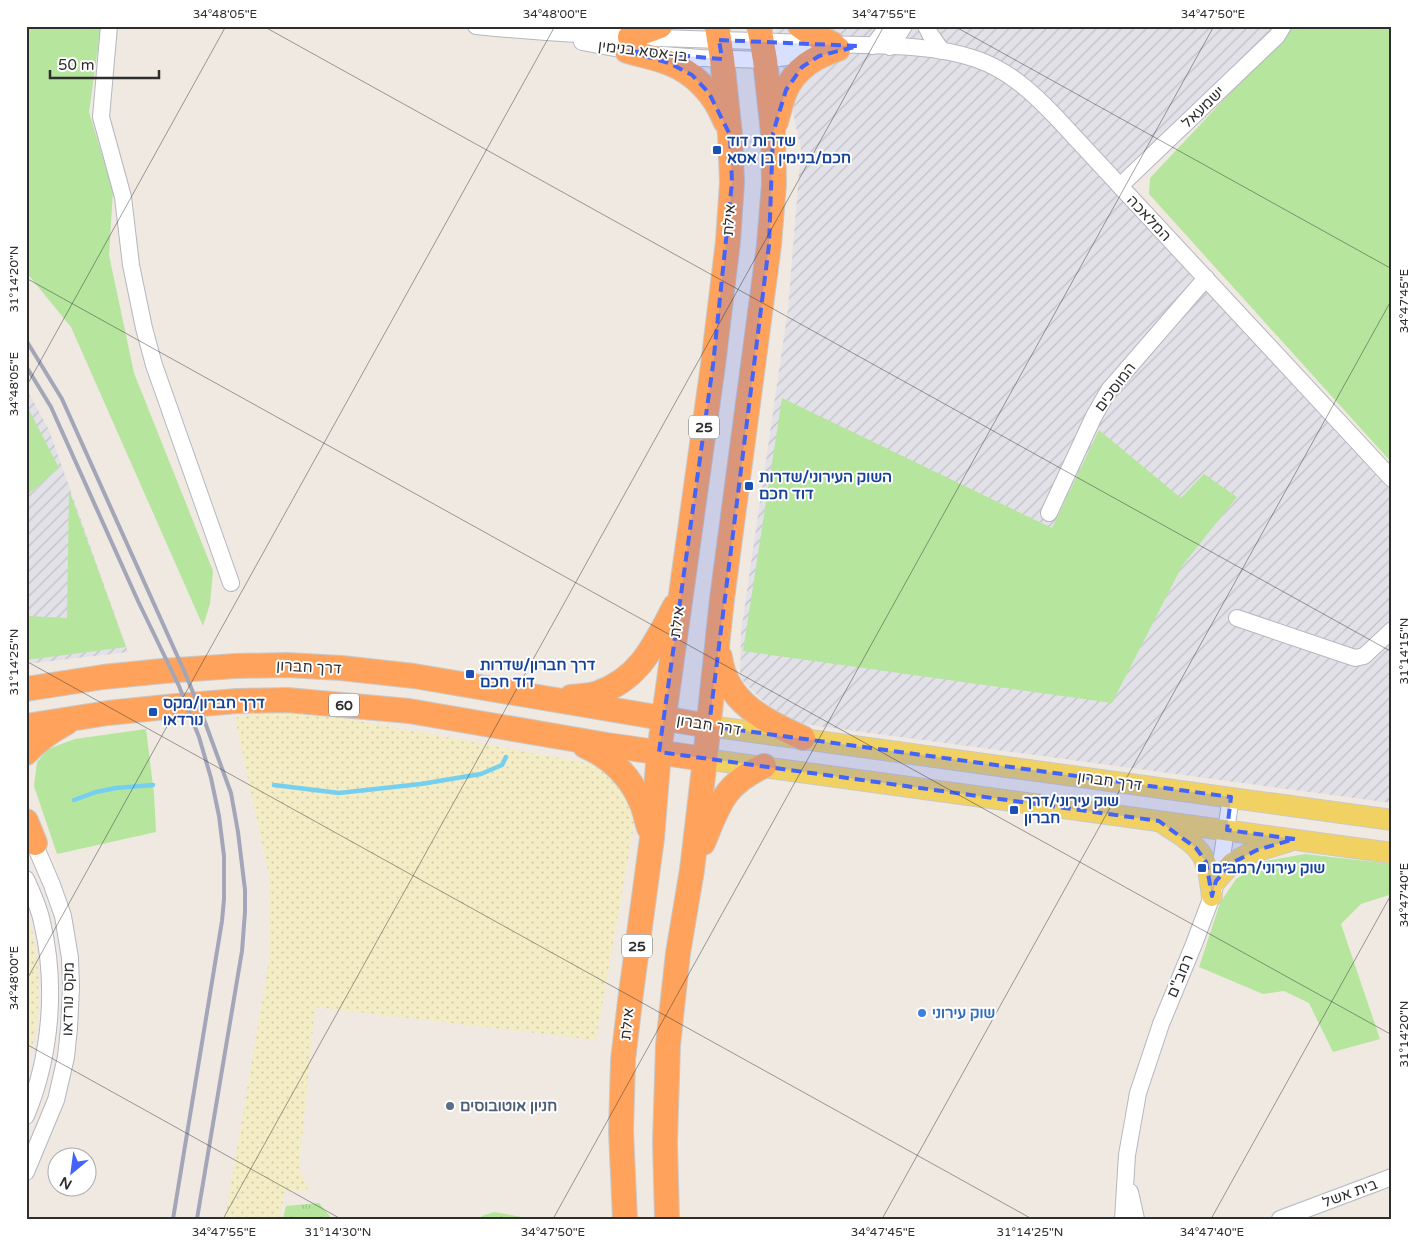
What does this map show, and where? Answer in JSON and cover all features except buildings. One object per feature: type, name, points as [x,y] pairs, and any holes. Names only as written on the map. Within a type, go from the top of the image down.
[{"type":"highway","points":[[628,44],[660,26]]},
{"type":"highway","points":[[800,26],[850,46]]},
{"type":"highway","name":"אילת","points":[[625,1219],[620,1131],[623,1060],[652,838],[659,752],[713,365],[728,241],[732,182],[730,135],[719,42]]},
{"type":"highway","points":[[667,1219],[665,1142],[668,1045],[678,953],[692,870],[706,759],[719,631],[769,245],[774,184],[773,133],[762,42]]},
{"type":"highway","points":[[628,44],[692,75],[709,93],[721,110],[730,135]]},
{"type":"highway","points":[[773,133],[786,90],[802,67],[818,56],[850,46]]},
{"type":"highway","points":[[551,699],[597,694],[634,672],[649,654],[681,594]]},
{"type":"highway","points":[[719,631],[720,659],[728,684],[732,690],[742,702],[761,718],[803,738]]},
{"type":"highway","name":"דרך חברון","points":[[32,687],[103,677],[235,666],[287,665],[341,668],[414,676],[710,726]]},
{"type":"highway","name":"60","points":[[26,726],[108,713],[166,707],[237,701],[287,700],[409,711],[706,759]]},
{"type":"highway","points":[[26,753],[50,732],[75,718]]},
{"type":"highway","points":[[567,738],[598,752],[614,763],[629,781],[641,802],[652,838]]},
{"type":"highway","points":[[692,870],[720,804],[728,790],[738,780],[764,766]]},
{"type":"main road","name":"דרך חברון","points":[[710,726],[1392,820]]},
{"type":"main road","points":[[706,759],[1392,853]]},
{"type":"main road","points":[[1159,821],[1181,835],[1196,848],[1206,862],[1214,889]]},
{"type":"main road","points":[[1214,889],[1232,863],[1248,854],[1295,839]]},
{"type":"street","points":[[109,26],[100,116],[123,197],[131,265],[144,328],[154,365],[231,584]]},
{"type":"street","name":"בן-אסא בנימין","points":[[476,26],[523,30],[628,44],[762,42]]},
{"type":"street","points":[[850,46],[888,26]]},
{"type":"street","points":[[890,47],[904,26]]},
{"type":"street","points":[[926,26],[942,51]]},
{"type":"street","name":"ישמעאל","points":[[1120,186],[1277,36],[1283,26]]},
{"type":"street","name":"המלאכה","points":[[762,42],[942,51],[977,59],[998,69],[1025,86],[1392,479]]},
{"type":"street","name":"המוסכים","points":[[1049,513],[1102,400],[1206,278]]},
{"type":"street","points":[[1237,618],[1355,658],[1364,656],[1392,630]]},
{"type":"street","name":"רמב\"ם","points":[[1123,1219],[1127,1155],[1138,1093],[1161,1024],[1194,944],[1220,870],[1231,798]]},
{"type":"street","name":"מקס נורדאו","points":[[26,1172],[56,1100],[66,1057],[71,987],[70,958],[63,916],[29,830]]},
{"type":"street","name":"מקס נורדאו","points":[[26,879],[42,921],[50,987],[45,1053],[36,1093],[26,1116]]},
{"type":"street","name":"רמב\"ם","points":[[1127,1155],[1129,1189],[1136,1219]]},
{"type":"street","name":"בית אשל","points":[[1280,1219],[1392,1177]]},
{"type":"highlighted area","points":[[719,40],[858,46],[819,56],[802,67],[786,90],[773,133],[769,245],[709,726],[1231,797],[1227,830],[1295,839],[1257,850],[1232,863],[1216,881],[1212,896],[1206,862],[1196,848],[1159,821],[659,752],[713,365],[732,182],[730,135],[709,93],[692,75],[669,63],[627,51],[722,59]]},
{"type":"shaded area","points":[[774,26],[1287,26],[1132,186],[1392,466],[1392,803],[788,722],[740,678],[741,632],[788,309],[801,149]]},
{"type":"shaded area","points":[[26,388],[49,430],[128,652],[26,664]]},
{"type":"green space","points":[[26,26],[101,26],[89,112],[113,191],[109,255],[134,373],[213,571],[210,604],[203,626],[71,327],[26,272]]},
{"type":"green space","points":[[1293,26],[1392,26],[1392,463],[1149,194],[1150,178]]},
{"type":"green space","points":[[782,398],[1052,528],[1099,430],[1181,498],[1204,474],[1237,497],[1182,566],[1112,703],[743,651]]},
{"type":"green space","points":[[26,404],[59,468],[26,496]]},
{"type":"green space","points":[[69,490],[126,647],[26,660],[26,616],[67,618]]},
{"type":"green space","points":[[146,729],[154,794],[156,832],[57,854],[34,786],[37,762],[48,749],[75,739]]},
{"type":"green space","points":[[1305,854],[1392,864],[1392,894],[1361,904],[1341,924],[1380,1039],[1333,1052],[1309,1003],[1284,991],[1263,994],[1199,967],[1220,903],[1236,879],[1265,861]]},
{"type":"green space","points":[[319,1203],[332,1219],[283,1219],[286,1206]]},
{"type":"green space","points":[[494,1212],[533,1219],[478,1219]]},
{"type":"sand","points":[[282,707],[604,766],[636,813],[596,1040],[315,1007],[299,1169],[309,1191],[285,1190],[280,1219],[225,1219],[270,955],[269,875],[235,718]]},
{"type":"sand","points":[[26,907],[35,948],[39,990],[33,1043],[26,1068]]},
{"type":"waterway","points":[[274,785],[339,793],[421,784],[481,774],[502,765],[506,757]]},
{"type":"waterway","points":[[74,800],[96,792],[116,788],[153,785]]},
{"type":"railway","points":[[26,340],[62,399],[185,673],[231,793],[245,890],[242,951],[197,1219]]},
{"type":"railway","points":[[26,366],[51,407],[138,601],[179,686],[199,737],[211,778],[219,816],[224,856],[222,921],[173,1219]]},
{"type":"place","name":"שדרות דוד חכם/בנימין בן אסא","points":[[717,150]]},
{"type":"place","name":"השוק העירוני/שדרות דוד חכם","points":[[749,486]]},
{"type":"place","name":"דרך חברון/שדרות דוד חכם","points":[[470,674]]},
{"type":"place","name":"דרך חברון/מקס נורדאו","points":[[153,712]]},
{"type":"place","name":"שוק עירוני/דרך חברון","points":[[1014,810]]},
{"type":"place","name":"שוק עירוני/רמב״ם","points":[[1202,868]]},
{"type":"place","name":"שוק עירוני","points":[[922,1013]]},
{"type":"place","name":"חניון אוטובוסים","points":[[450,1106]]}]
